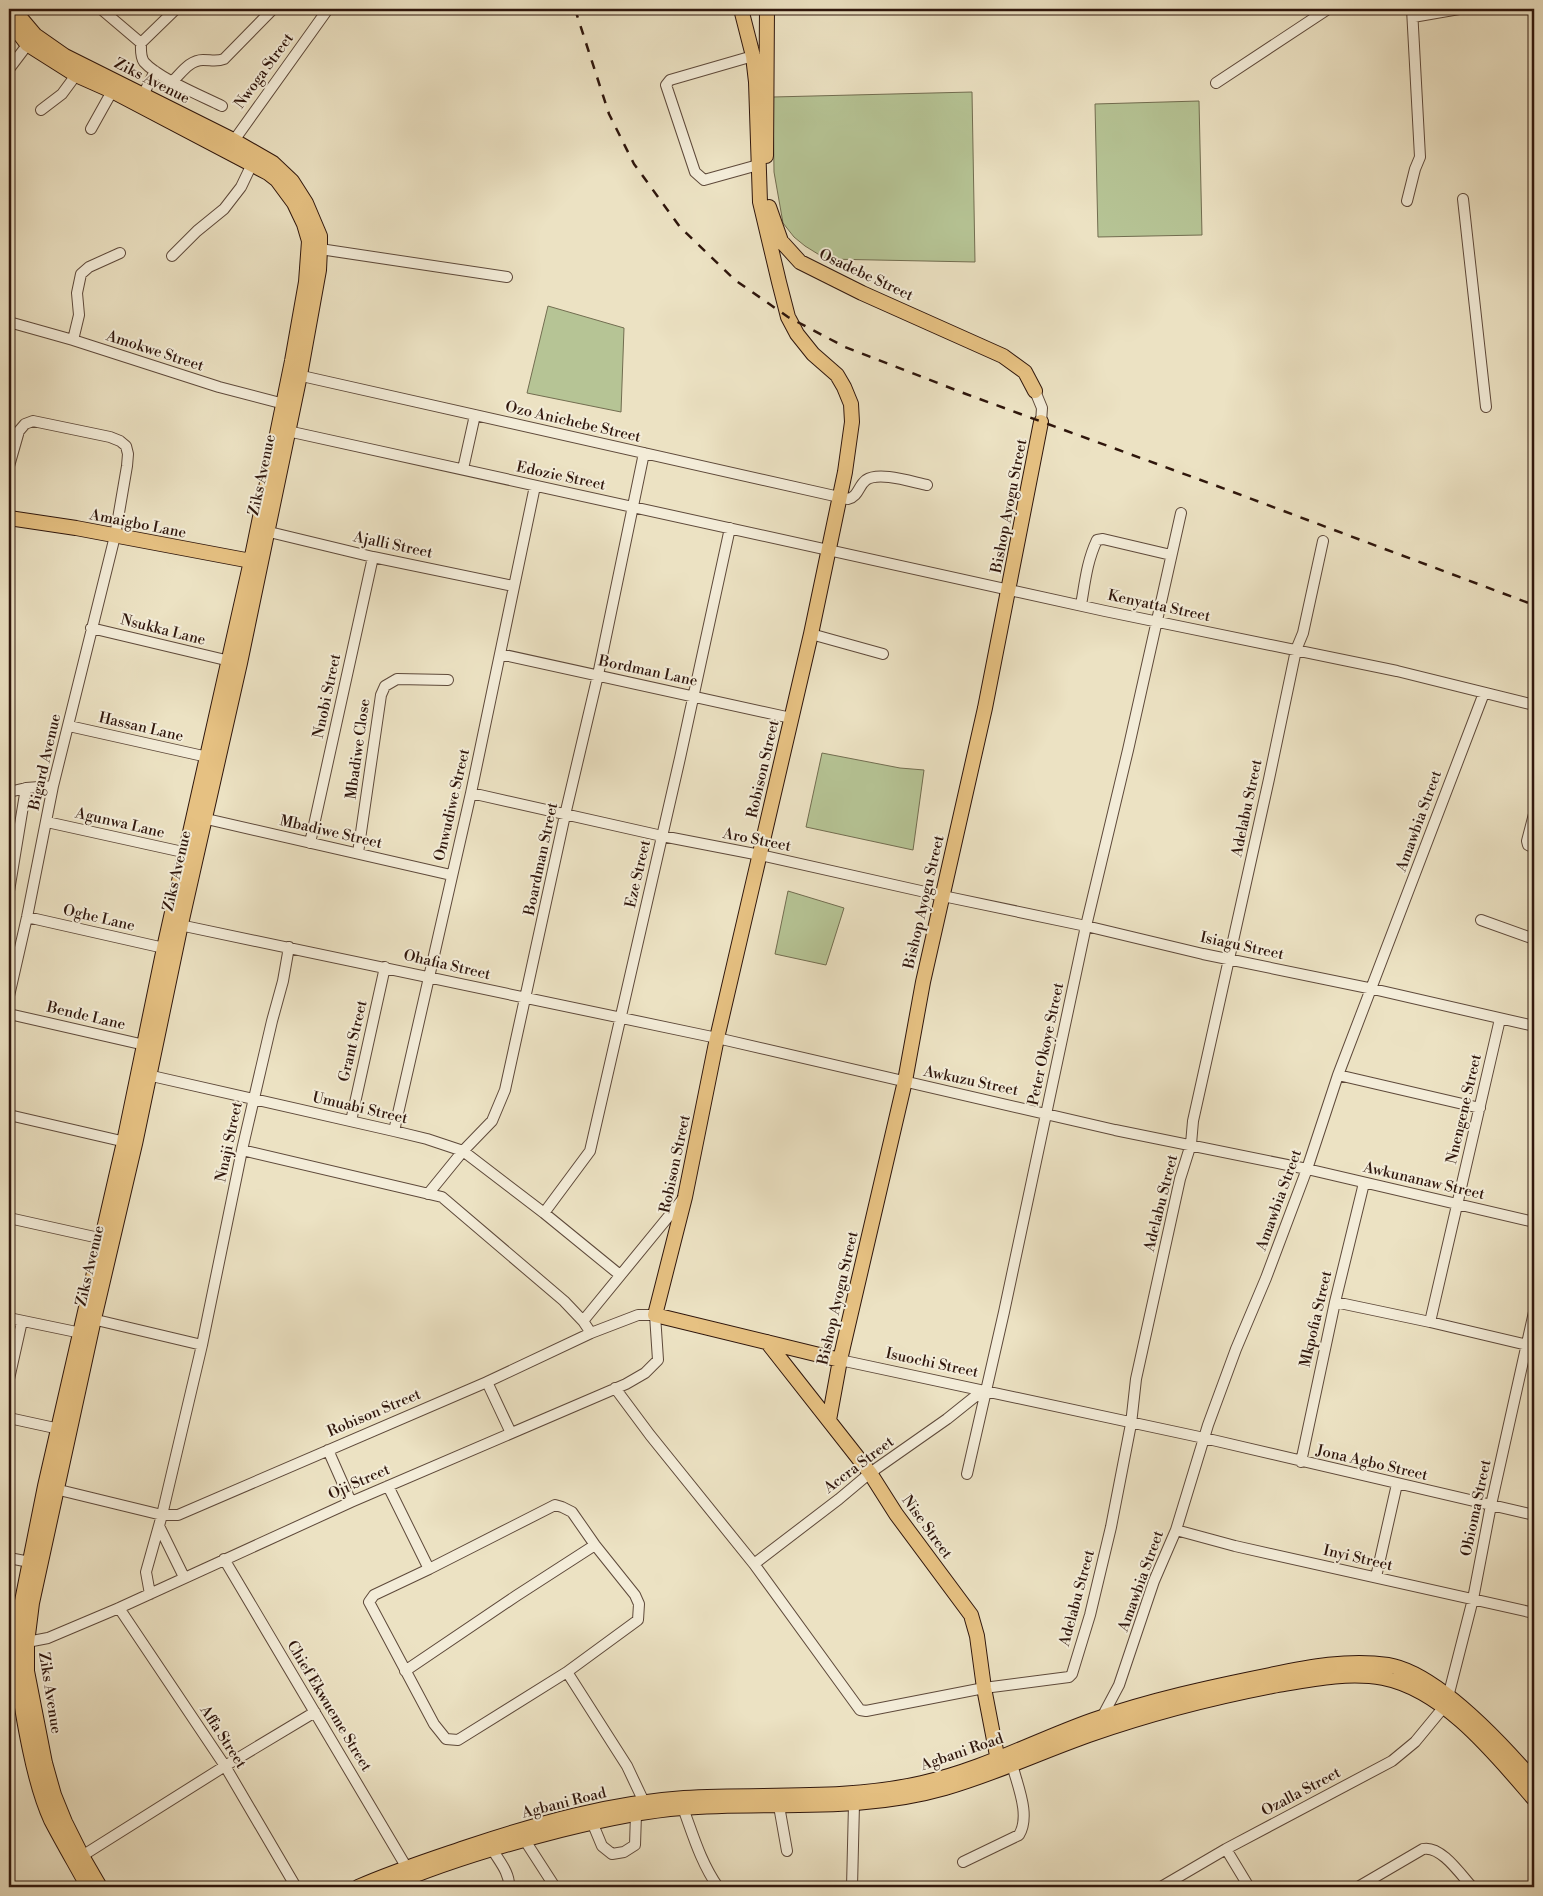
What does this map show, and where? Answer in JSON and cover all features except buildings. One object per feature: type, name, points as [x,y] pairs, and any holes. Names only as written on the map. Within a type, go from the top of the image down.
[{"type":"main road","name":"Ziks Avenue","points":[[13,9],[31,40],[65,56],[115,87],[230,146],[273,163],[292,181],[303,196],[316,222],[320,236],[319,270],[175,924],[130,1143],[88,1318],[34,1563],[18,1621],[45,1763],[54,1795],[82,1856],[100,1887]]},
{"type":"main road","points":[[741,9],[753,56],[756,82],[760,202],[770,250],[788,317],[797,334],[813,354],[837,375],[851,404],[852,422],[845,472],[839,497]]},
{"type":"main road","name":"Osadebe Street","points":[[767,9],[766,180],[772,218],[785,247],[800,262],[822,274],[1003,356],[1026,372],[1035,391]]},
{"type":"main road","name":"Ziks Avenue","points":[[9,20],[76,75],[143,95],[230,146],[252,164],[277,180],[294,202],[309,241],[295,374]]},
{"type":"main road","points":[[770,250],[785,247]]},
{"type":"main road","name":"Bishop Ayogu Street","points":[[829,1420],[840,1360],[905,1081],[923,982],[985,708],[1041,422]]},
{"type":"main road","name":"Robison Street","points":[[655,1315],[685,1197],[717,1038],[811,634],[839,497]]},
{"type":"main road","name":"Amaigbo Lane","points":[[9,518],[255,562]]},
{"type":"main road","name":"Ziks Avenue","points":[[150,1047],[164,948],[175,924]]},
{"type":"main road","name":"Isuochi Street","points":[[655,1315],[840,1360]]},
{"type":"main road","name":"Nise Street","points":[[767,1342],[870,1473],[896,1514],[971,1615],[977,1636],[984,1688],[1003,1764]]},
{"type":"main road","name":"Ziks Avenue","points":[[21,1643],[20,1705],[43,1798],[51,1819],[88,1887]]},
{"type":"main road","name":"Agbani Road","points":[[386,1887],[529,1827],[583,1813],[640,1808],[854,1804],[884,1801],[943,1789],[1003,1764],[1101,1717],[1230,1682],[1328,1665],[1389,1665],[1416,1676],[1445,1702],[1492,1750],[1534,1799]]},
{"type":"main road","name":"Agbani Road","points":[[358,1887],[411,1877],[524,1839],[682,1798],[874,1792],[1003,1764],[1099,1732],[1188,1706],[1303,1681],[1354,1676],[1383,1678],[1397,1682],[1445,1702],[1487,1730],[1534,1781]]},
{"type":"street","points":[[101,9],[141,43]]},
{"type":"street","points":[[176,9],[141,43],[143,61],[155,71],[222,106]]},
{"type":"street","points":[[173,81],[191,63],[198,60],[218,62],[224,60],[273,9]]},
{"type":"street","name":"Nwoga Street","points":[[230,146],[328,9]]},
{"type":"street","points":[[1216,83],[1328,9]]},
{"type":"street","points":[[1407,201],[1420,157],[1413,13],[1459,9]]},
{"type":"street","points":[[9,69],[31,40]]},
{"type":"street","points":[[753,56],[670,80],[666,85],[695,172],[698,176],[704,180],[758,165]]},
{"type":"street","points":[[143,95],[155,71]]},
{"type":"street","points":[[41,110],[65,92],[76,75]]},
{"type":"street","points":[[90,129],[115,87]]},
{"type":"street","points":[[172,256],[197,231],[224,209],[241,187],[252,164]]},
{"type":"street","points":[[1463,199],[1486,407]]},
{"type":"street","points":[[320,249],[507,277]]},
{"type":"street","points":[[73,340],[78,315],[77,293],[81,274],[89,267],[120,253]]},
{"type":"street","name":"Amokwe Street","points":[[9,322],[73,340],[219,387],[288,405]]},
{"type":"street","name":"Ozo Anichebe Street","points":[[295,374],[839,497]]},
{"type":"street","name":"Bishop Ayogu Street","points":[[1035,391],[1042,408],[1041,422]]},
{"type":"street","points":[[463,469],[475,415]]},
{"type":"street","name":"Bigard Avenue","points":[[9,466],[19,431],[24,424],[33,421],[110,437],[126,446],[128,454],[115,536],[53,786],[47,822],[9,996]]},
{"type":"street","name":"Edozie Street","points":[[283,430],[828,549]]},
{"type":"street","name":"Boardman Street","points":[[428,1194],[463,1151],[488,1126],[497,1113],[505,1090],[565,815],[598,675],[644,453]]},
{"type":"street","points":[[839,497],[852,498],[856,496],[866,480],[877,476],[927,485]]},
{"type":"street","name":"Onwudiwe Street","points":[[394,1131],[471,793],[535,486]]},
{"type":"street","name":"Peter Okoye Street","points":[[967,1474],[1047,1113],[1086,926],[1181,513]]},
{"type":"street","name":"Eze Street","points":[[544,1213],[590,1152],[730,528]]},
{"type":"street","name":"Ajalli Street","points":[[262,530],[373,557],[513,586]]},
{"type":"street","points":[[1081,605],[1091,553],[1097,540],[1103,539],[1171,555]]},
{"type":"street","name":"Adelabu Street","points":[[984,1688],[1069,1677],[1072,1674],[1090,1615],[1111,1527],[1131,1424],[1138,1372],[1180,1179],[1191,1144],[1193,1121],[1296,650],[1303,633],[1323,541]]},
{"type":"street","name":"Kenyatta Street","points":[[828,549],[1106,611],[1397,671],[1534,705]]},
{"type":"street","name":"Nnobi Street","points":[[310,843],[373,557]]},
{"type":"street","name":"Nsukka Lane","points":[[91,628],[233,662]]},
{"type":"street","points":[[811,634],[883,654]]},
{"type":"street","name":"Bordman Lane","points":[[500,654],[791,718]]},
{"type":"street","name":"Mbadiwe Close","points":[[358,853],[381,695],[384,686],[397,679],[448,680]]},
{"type":"street","name":"Amawbia Street","points":[[1101,1717],[1119,1685],[1154,1581],[1176,1530],[1204,1438],[1236,1349],[1266,1278],[1307,1169],[1338,1075],[1484,693]]},
{"type":"street","name":"Hassan Lane","points":[[69,726],[212,758]]},
{"type":"street","points":[[9,792],[26,788],[53,786]]},
{"type":"street","points":[[9,891],[26,788]]},
{"type":"street","name":"Aro Street","points":[[471,793],[662,836],[760,854],[943,896]]},
{"type":"street","points":[[1534,814],[1527,840],[1528,845],[1534,848]]},
{"type":"street","name":"Mbadiwe Street","points":[[200,817],[451,875]]},
{"type":"street","name":"Agunwa Lane","points":[[47,822],[191,854]]},
{"type":"street","name":"Isiagu Street","points":[[943,896],[1534,1026]]},
{"type":"street","name":"Oghe Lane","points":[[27,917],[164,948]]},
{"type":"street","points":[[1481,920],[1534,939]]},
{"type":"street","name":"Ohafia Street","points":[[175,924],[717,1038]]},
{"type":"street","name":"Nnaji Street","points":[[150,1594],[146,1572],[162,1515],[202,1345],[242,1150],[283,981],[289,947]]},
{"type":"street","name":"Grant Street","points":[[351,1121],[385,967]]},
{"type":"street","name":"Bende Lane","points":[[9,1014],[150,1047]]},
{"type":"street","name":"Nnengene Street","points":[[1430,1322],[1500,1019]]},
{"type":"street","name":"Awkuzu Street","points":[[717,1038],[1116,1130],[1307,1169]]},
{"type":"street","name":"Umuabi Street","points":[[144,1074],[394,1131],[463,1151],[544,1213],[620,1276]]},
{"type":"street","points":[[1338,1075],[1480,1108]]},
{"type":"street","points":[[9,1116],[130,1143]]},
{"type":"street","points":[[242,1150],[442,1197],[564,1301],[583,1321],[591,1333]]},
{"type":"street","name":"Awkunanaw Street","points":[[1307,1169],[1534,1222]]},
{"type":"street","name":"Mkpofia Street","points":[[1301,1462],[1335,1302],[1364,1183]]},
{"type":"street","points":[[583,1321],[685,1197]]},
{"type":"street","points":[[9,1218],[106,1240]]},
{"type":"street","points":[[1335,1302],[1527,1345]]},
{"type":"street","name":"Obioma Street","points":[[1445,1702],[1473,1599],[1491,1505],[1534,1312]]},
{"type":"street","name":"Robison Street","points":[[162,1515],[178,1515],[208,1503],[487,1382],[591,1333],[638,1315],[655,1315]]},
{"type":"street","name":"Oji Street","points":[[21,1643],[48,1638],[119,1608],[351,1502],[638,1378],[658,1360],[655,1315]]},
{"type":"street","points":[[9,1318],[85,1334]]},
{"type":"street","points":[[88,1318],[202,1345]]},
{"type":"street","points":[[9,1379],[22,1321]]},
{"type":"street","name":"Isuochi Street","points":[[840,1360],[1131,1424],[1204,1438]]},
{"type":"street","points":[[487,1382],[510,1433]]},
{"type":"street","points":[[615,1388],[650,1435],[754,1564],[860,1710],[866,1711],[984,1688]]},
{"type":"street","name":"Accra Street","points":[[754,1564],[870,1473],[984,1391]]},
{"type":"street","points":[[9,1418],[64,1430]]},
{"type":"street","name":"Jona Agbo Street","points":[[1204,1438],[1301,1462],[1534,1514]]},
{"type":"street","points":[[328,1450],[351,1502]]},
{"type":"street","points":[[1376,1577],[1397,1484]]},
{"type":"street","points":[[388,1486],[429,1569]]},
{"type":"street","points":[[50,1488],[162,1515]]},
{"type":"street","points":[[554,1505],[572,1512],[595,1545],[634,1595],[639,1604],[638,1620],[566,1672],[458,1740],[446,1739],[434,1724],[369,1602],[374,1595],[554,1505]]},
{"type":"street","points":[[159,1526],[184,1578]]},
{"type":"street","name":"Inyi Street","points":[[1176,1530],[1235,1546],[1534,1613]]},
{"type":"street","points":[[406,1671],[595,1545]]},
{"type":"street","points":[[9,1558],[34,1563]]},
{"type":"street","name":"Chief Ekwueme Street","points":[[224,1559],[411,1877]]},
{"type":"street","name":"Affa Street","points":[[119,1608],[225,1766],[296,1887]]},
{"type":"street","points":[[566,1672],[627,1766],[640,1808],[635,1845],[624,1852],[612,1854],[602,1846],[592,1822]]},
{"type":"street","name":"Ozalla Street","points":[[1160,1887],[1392,1760],[1415,1742],[1445,1702]]},
{"type":"street","points":[[82,1856],[315,1712]]},
{"type":"street","points":[[1099,1732],[1101,1717]]},
{"type":"street","points":[[963,1862],[1019,1835],[1023,1816],[1022,1803],[1003,1764]]},
{"type":"street","points":[[852,1887],[854,1804]]},
{"type":"street","points":[[778,1806],[787,1852]]},
{"type":"street","points":[[683,1808],[695,1844],[712,1879],[718,1887]]},
{"type":"street","points":[[524,1839],[554,1887]]},
{"type":"street","points":[[1358,1887],[1423,1849],[1428,1848],[1438,1851],[1472,1887]]},
{"type":"street","points":[[492,1849],[505,1869],[510,1880],[510,1887]]},
{"type":"street","points":[[1226,1850],[1249,1887]]},
{"type":"green space","points":[[972,92],[975,262],[826,259],[794,237],[783,223],[774,172],[773,97]]},
{"type":"green space","points":[[1199,101],[1202,235],[1098,237],[1095,104]]},
{"type":"green space","points":[[548,306],[624,328],[621,412],[527,393]]},
{"type":"green space","points":[[822,753],[900,768],[924,770],[913,850],[806,827]]},
{"type":"green space","points":[[788,891],[844,908],[826,965],[775,954]]},
{"type":"railway","points":[[575,9],[609,114],[634,164],[680,227],[735,280],[788,317],[845,347],[966,394],[1534,605]]}]
